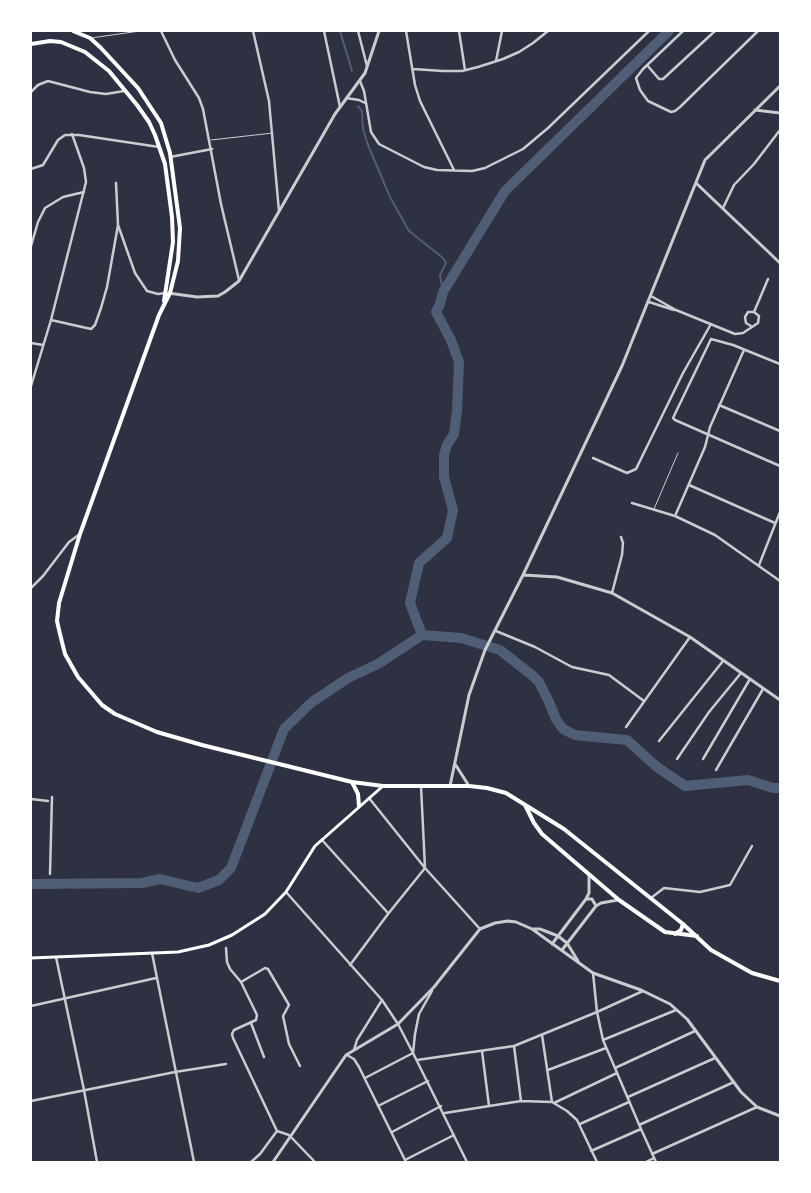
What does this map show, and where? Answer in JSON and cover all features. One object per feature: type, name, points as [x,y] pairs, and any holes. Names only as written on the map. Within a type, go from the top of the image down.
[{"type":"main road","points":[[73,31],[89,37],[138,88],[155,112],[161,124],[170,156],[180,228],[178,261],[80,534],[59,603],[57,621],[65,654],[78,677],[102,705],[132,722],[166,734],[272,764],[352,782],[382,786],[469,786],[498,791],[513,797],[564,829],[698,936],[711,950],[752,973],[780,981]]},
{"type":"main road","points":[[31,44],[61,42],[85,52],[109,71],[149,122],[165,164],[172,217],[173,242],[167,293]]},
{"type":"main road","points":[[352,782],[358,794],[359,806]]},
{"type":"main road","points":[[31,958],[188,950],[220,941],[261,918],[286,892],[313,849],[382,786]]},
{"type":"main road","points":[[525,805],[534,823],[550,841],[619,900],[657,927],[676,934],[698,936]]},
{"type":"main road","points":[[534,823],[536,817],[542,814]]},
{"type":"main road","points":[[676,934],[681,930],[683,924]]},
{"type":"street","points":[[89,37],[90,31]]},
{"type":"street","points":[[161,31],[175,60],[199,98],[203,109],[221,204],[239,281]]},
{"type":"street","points":[[253,31],[266,84],[273,134],[279,211]]},
{"type":"street","points":[[324,31],[340,107]]},
{"type":"street","points":[[358,31],[368,67]]},
{"type":"street","points":[[118,225],[139,281],[147,291],[158,294],[167,293],[197,297],[218,296],[225,292],[239,281],[340,107],[360,81],[368,67],[380,31]]},
{"type":"street","points":[[406,31],[415,85],[420,101],[454,171]]},
{"type":"street","points":[[459,31],[465,70]]},
{"type":"street","points":[[496,61],[502,31]]},
{"type":"street","points":[[413,69],[465,70],[519,52],[548,31]]},
{"type":"street","points":[[360,81],[364,91],[371,132],[379,144],[424,167],[437,170],[472,171],[485,168],[523,149],[548,128],[649,31]]},
{"type":"street","points":[[683,31],[638,73],[636,78],[640,90],[648,101],[673,112],[758,31]]},
{"type":"street","points":[[647,66],[659,79],[664,79],[715,31]]},
{"type":"street","points":[[31,92],[38,85],[48,81],[90,92],[106,94],[126,91]]},
{"type":"street","points":[[450,786],[469,695],[485,650],[496,631],[622,366],[708,156],[780,86]]},
{"type":"street","points":[[346,98],[365,103]]},
{"type":"street","points":[[754,110],[780,113]]},
{"type":"street","points":[[723,208],[734,185],[754,164],[780,130]]},
{"type":"street","points":[[31,386],[51,320],[84,192],[86,174],[72,134]]},
{"type":"street","points":[[31,169],[43,165],[59,138],[65,135],[72,134],[160,148]]},
{"type":"street","points":[[170,156],[212,149]]},
{"type":"street","points":[[51,320],[91,329],[97,322],[118,225],[116,183]]},
{"type":"street","points":[[696,183],[780,263]]},
{"type":"street","points":[[31,246],[38,222],[45,208],[63,197],[84,192]]},
{"type":"street","points":[[754,312],[768,279]]},
{"type":"street","points":[[652,296],[676,310]]},
{"type":"street","points":[[649,302],[676,310],[739,334],[747,331],[758,323],[759,318],[757,313],[754,312],[748,312],[745,319],[747,324],[753,326]]},
{"type":"street","points":[[593,458],[627,473],[636,469],[682,373],[711,324]]},
{"type":"street","points":[[780,364],[711,339],[674,414],[674,420],[780,466]]},
{"type":"street","points":[[31,343],[43,345]]},
{"type":"street","points":[[675,516],[705,447],[710,427],[719,405],[744,350]]},
{"type":"street","points":[[719,405],[780,431]]},
{"type":"street","points":[[689,485],[775,523]]},
{"type":"street","points":[[632,503],[675,516],[715,535],[780,581]]},
{"type":"street","points":[[759,565],[780,512]]},
{"type":"street","points":[[31,588],[43,576],[69,542],[80,534]]},
{"type":"street","points":[[612,593],[622,555],[623,543],[621,537]]},
{"type":"street","points":[[523,575],[557,577],[612,593],[690,637],[780,700]]},
{"type":"street","points":[[496,631],[535,646],[572,667],[609,675],[644,701]]},
{"type":"street","points":[[626,727],[690,637]]},
{"type":"street","points":[[659,740],[723,661]]},
{"type":"street","points":[[677,759],[710,712],[741,673]]},
{"type":"street","points":[[703,759],[750,679]]},
{"type":"street","points":[[716,770],[763,689]]},
{"type":"street","points":[[455,763],[469,786]]},
{"type":"street","points":[[350,965],[388,914],[426,868],[421,786]]},
{"type":"street","points":[[50,874],[52,797]]},
{"type":"street","points":[[369,798],[426,868],[480,929]]},
{"type":"street","points":[[31,799],[48,801]]},
{"type":"street","points":[[322,840],[388,914]]},
{"type":"street","points":[[651,898],[664,888],[700,892],[730,885],[752,846]]},
{"type":"street","points":[[552,944],[586,899],[589,893],[589,875]]},
{"type":"street","points":[[286,892],[382,1000],[414,1053],[467,1162]]},
{"type":"street","points":[[586,899],[592,899],[596,906]]},
{"type":"street","points":[[562,950],[596,906],[601,903],[619,900]]},
{"type":"street","points":[[272,1162],[346,1054],[398,1024],[434,987],[480,929],[495,923],[508,921],[516,922],[532,929],[593,973],[660,998],[677,1009],[756,1107],[780,1116]]},
{"type":"street","points":[[532,929],[540,929],[558,936],[567,944],[580,963]]},
{"type":"street","points":[[226,948],[227,962],[230,969],[241,982],[257,1016],[256,1020],[234,1030],[233,1038],[277,1131],[290,1135],[315,1162]]},
{"type":"street","points":[[152,953],[194,1162]]},
{"type":"street","points":[[56,957],[97,1162]]},
{"type":"street","points":[[241,982],[266,968],[268,969],[289,1005],[283,1016],[289,1044],[300,1066]]},
{"type":"street","points":[[593,973],[597,1012],[606,1048],[655,1160],[646,1162]]},
{"type":"street","points":[[31,1006],[156,978]]},
{"type":"street","points":[[414,1053],[419,1014],[434,987]]},
{"type":"street","points":[[417,1060],[514,1046],[643,991]]},
{"type":"street","points":[[354,1050],[357,1040],[382,1000]]},
{"type":"street","points":[[604,1040],[677,1009]]},
{"type":"street","points":[[250,1023],[264,1057]]},
{"type":"street","points":[[615,1068],[696,1031]]},
{"type":"street","points":[[542,1035],[553,1102],[572,1114],[580,1124],[597,1162]]},
{"type":"street","points":[[514,1046],[521,1101]]},
{"type":"street","points":[[548,1070],[606,1048]]},
{"type":"street","points":[[482,1051],[489,1106]]},
{"type":"street","points":[[365,1078],[414,1053]]},
{"type":"street","points":[[346,1054],[354,1060],[365,1078],[405,1161],[454,1135]]},
{"type":"street","points":[[628,1097],[717,1057]]},
{"type":"street","points":[[31,1101],[175,1072],[226,1064]]},
{"type":"street","points":[[444,1113],[521,1101],[553,1102],[617,1073]]},
{"type":"street","points":[[378,1106],[428,1081]]},
{"type":"street","points":[[639,1125],[734,1082]]},
{"type":"street","points":[[580,1124],[629,1102]]},
{"type":"street","points":[[392,1132],[441,1106]]},
{"type":"street","points":[[652,1154],[756,1107]]},
{"type":"street","points":[[591,1151],[640,1129]]},
{"type":"street","points":[[251,1162],[260,1154],[277,1131]]},
{"type":"lane","points":[[89,37],[140,31]]},
{"type":"lane","points":[[210,140],[273,134]]},
{"type":"lane","points":[[654,510],[678,453]]},
{"type":"waterway","points":[[340,31],[352,71]]},
{"type":"waterway","points":[[422,635],[410,603],[419,563],[447,538],[453,510],[444,477],[444,455],[447,445],[454,434],[459,362],[451,340],[436,312],[443,292],[505,191],[669,31]]},
{"type":"waterway","points":[[358,106],[362,111],[363,129],[368,145],[390,197],[409,231],[443,258],[446,263],[440,275],[443,292]]},
{"type":"waterway","points":[[422,635],[461,638],[500,650],[539,682],[556,719],[563,729],[575,735],[627,740],[657,767],[685,786],[748,780],[773,788],[780,788]]},
{"type":"waterway","points":[[31,884],[142,883],[160,879],[198,888],[219,880],[231,868],[284,729],[312,702],[348,678],[378,664],[422,635]]}]
